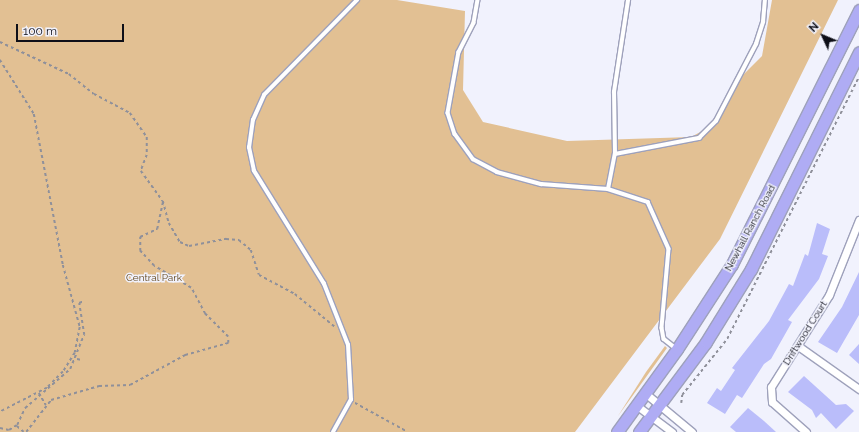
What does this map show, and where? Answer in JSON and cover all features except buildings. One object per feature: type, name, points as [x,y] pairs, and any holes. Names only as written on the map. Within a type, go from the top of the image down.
[{"type":"main road","name":"Newhall Ranch Road","points":[[617,432],[678,349],[732,264],[859,10]]},
{"type":"main road","name":"Newhall Ranch Road","points":[[639,432],[706,342],[751,269],[859,52]]},
{"type":"street","name":"Driftwood Court","points":[[806,432],[772,402],[771,387],[829,295],[859,220]]},
{"type":"street","points":[[798,346],[859,389]]},
{"type":"street","points":[[645,393],[692,432]]},
{"type":"street","points":[[636,405],[672,432]]},
{"type":"lane","points":[[333,432],[351,400],[353,388],[343,332],[324,284],[254,171],[249,148],[253,120],[264,95],[358,0]]},
{"type":"lane","points":[[478,0],[474,23],[460,52],[448,113],[454,134],[473,159],[496,172],[541,184],[608,189],[648,202],[655,213],[670,249],[671,264],[662,328],[664,338],[678,349]]},
{"type":"lane","points":[[608,189],[615,154],[614,92],[628,0]]},
{"type":"lane","points":[[615,154],[699,138],[716,121],[756,44],[763,22],[765,0]]},
{"type":"path","points":[[0,42],[69,74],[94,94],[130,113],[147,137],[147,155],[142,171],[163,201],[169,223],[180,242],[189,246],[239,240],[251,250],[259,275],[294,294],[343,332]]},
{"type":"path","points":[[0,60],[34,114],[63,265],[80,327],[70,364],[39,393],[0,412]]},
{"type":"path","points":[[17,426],[25,432],[46,405],[88,388],[130,385],[185,355],[228,343],[228,336],[205,314],[191,288],[154,266],[140,251],[140,237],[157,228],[163,201]]},
{"type":"path","points":[[0,428],[10,431],[17,426],[25,408],[41,397],[66,374],[77,359],[84,335],[79,303],[84,300]]},
{"type":"path","points":[[77,359],[82,360]]},
{"type":"path","points":[[39,393],[46,405]]},
{"type":"path","points":[[351,400],[408,432]]},
{"type":"green space","name":"Central Park","points":[[0,0],[397,0],[465,11],[463,90],[483,122],[567,141],[691,137],[717,123],[739,79],[762,56],[772,0],[838,0],[720,239],[575,432],[0,432]]},
{"type":"green space","points":[[665,346],[667,348],[618,416],[646,372]]}]
